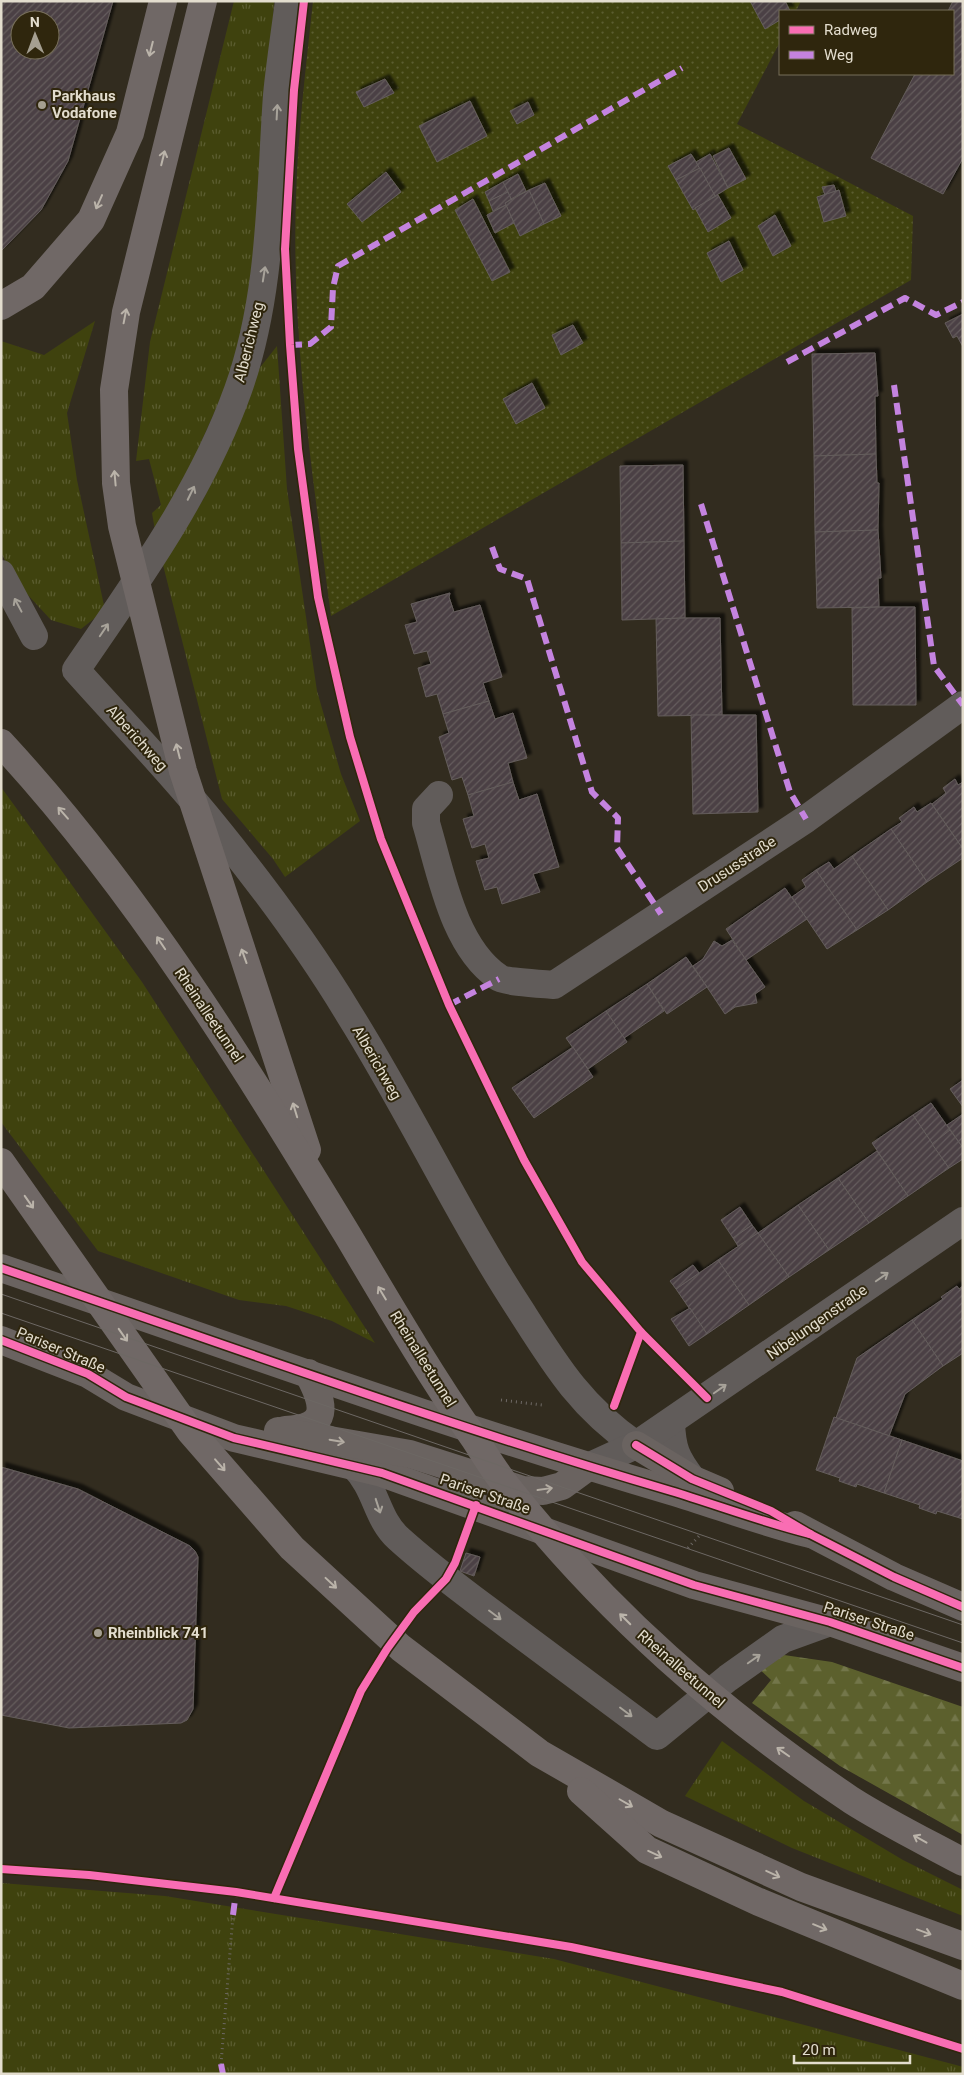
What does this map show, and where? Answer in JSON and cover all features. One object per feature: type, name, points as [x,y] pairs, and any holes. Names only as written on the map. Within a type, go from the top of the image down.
[{"type":"highway","points":[[1,306],[33,287],[91,220],[130,133],[163,1]]},
{"type":"highway","points":[[203,1],[155,189],[119,349],[114,390],[113,450],[122,526],[183,771],[237,938],[263,1008],[320,1190]]},
{"type":"highway","name":"Rheinalleetunnel","points":[[1,743],[79,833],[153,932],[222,1032],[448,1401],[505,1485],[578,1572],[644,1638],[740,1721],[854,1802],[963,1862]]},
{"type":"highway","points":[[1,1162],[190,1431],[292,1548],[401,1648],[539,1754],[648,1850],[759,1902],[963,1986]]},
{"type":"highway","points":[[539,1754],[662,1824],[801,1887],[963,1946]]},
{"type":"main road","points":[[1,1268],[506,1442],[700,1500],[768,1524],[810,1534]]},
{"type":"main road","name":"Pariser Straße","points":[[1,1340],[88,1374],[126,1397],[234,1438],[353,1465],[476,1505],[694,1585],[830,1622],[963,1668]]},
{"type":"main road","points":[[273,1430],[300,1429],[315,1421],[320,1414],[322,1404],[308,1373]]},
{"type":"main road","name":"Pariser Straße","points":[[88,1374],[134,1380],[240,1421],[273,1430],[410,1454],[523,1490],[543,1491],[562,1486],[588,1467]]},
{"type":"main road","points":[[636,1445],[692,1479],[771,1511],[810,1534],[894,1577],[963,1607]]},
{"type":"street","name":"Alberichweg","points":[[289,1],[278,94],[270,239],[259,309],[238,389],[210,454],[184,506],[76,670],[220,832],[300,940],[350,1014],[498,1276],[559,1369],[588,1407],[610,1427],[636,1445]]},
{"type":"street","points":[[1,574],[34,636]]},
{"type":"street","name":"Drususstraße","points":[[439,795],[426,809],[426,823],[455,920],[465,943],[499,978],[554,985],[806,819],[963,705]]},
{"type":"street","name":"Nibelungenstraße","points":[[636,1445],[963,1221]]},
{"type":"street","name":"Alberichweg","points":[[588,1407],[598,1427],[599,1444],[588,1467]]},
{"type":"street","points":[[671,1422],[672,1441],[677,1459],[692,1479]]},
{"type":"street","name":"Pariser Straße","points":[[588,1467],[636,1445]]},
{"type":"street","points":[[353,1465],[365,1476],[374,1494],[382,1518],[396,1537],[446,1579],[657,1736],[728,1678],[783,1639],[830,1622]]},
{"type":"path","points":[[1,1870],[89,1875],[236,1892],[571,1947],[782,1992],[963,2048]]},
{"type":"path","points":[[221,2064],[233,1915]]},
{"type":"green space","points":[[234,1],[274,1],[261,236],[234,368],[157,542],[152,513],[161,505],[149,459],[136,461],[150,342]]},
{"type":"green space","points":[[313,1],[801,1],[796,10],[779,10],[779,44],[737,124],[913,216],[911,280],[331,616],[305,407],[297,302],[295,250],[296,197]]},
{"type":"green space","points":[[95,321],[67,413],[77,480],[105,610],[81,629],[51,620],[15,581],[1,552],[1,341],[44,355]]},
{"type":"green space","points":[[277,346],[287,489],[317,691],[341,774],[360,821],[285,877],[273,859],[222,799],[163,565],[204,498],[254,375]]},
{"type":"green space","points":[[1,787],[142,982],[375,1343],[332,1321],[286,1306],[239,1300],[98,1251],[1,1122]]},
{"type":"green space","points":[[784,1655],[832,1662],[963,1707],[963,1835],[840,1766],[752,1703],[771,1680],[754,1664]]},
{"type":"green space","points":[[722,1741],[804,1801],[903,1860],[963,1890],[963,1916],[792,1848],[685,1796]]},
{"type":"green space","points":[[1,1883],[165,1896],[554,1959],[956,2065],[963,2067],[963,2074],[1,2074]]},
{"type":"building","name":"Parkhaus Vodafone","points":[[1,1],[113,1],[68,161],[41,210],[1,251]]},
{"type":"building","points":[[750,1],[785,1],[790,10],[779,10],[779,21],[765,29]]},
{"type":"building","points":[[953,1],[963,1],[963,158],[943,194],[871,158],[914,75],[954,75],[954,10],[948,10]]},
{"type":"building","points":[[385,79],[394,93],[364,107],[356,92]]},
{"type":"building","points":[[470,101],[487,136],[437,162],[419,126]]},
{"type":"building","points":[[528,102],[534,115],[517,124],[510,111]]},
{"type":"building","points":[[729,148],[746,179],[728,188],[713,156]]},
{"type":"building","points":[[691,154],[700,168],[676,180],[668,166]]},
{"type":"building","points":[[710,154],[728,188],[715,196],[696,162]]},
{"type":"building","points":[[700,168],[715,196],[693,210],[676,180]]},
{"type":"building","points":[[386,172],[401,192],[362,222],[347,204]]},
{"type":"building","points":[[518,174],[526,191],[511,199],[503,182]]},
{"type":"building","points":[[503,182],[508,192],[489,201],[485,192]]},
{"type":"building","points":[[545,183],[561,216],[544,224],[529,190]]},
{"type":"building","points":[[834,185],[836,191],[825,195],[822,187]]},
{"type":"building","points":[[529,190],[544,224],[520,236],[505,203]]},
{"type":"building","points":[[839,190],[846,216],[824,222],[817,197]]},
{"type":"building","points":[[508,192],[511,199],[505,203],[506,205],[493,211],[489,201]]},
{"type":"building","points":[[718,195],[731,218],[708,232],[695,208]]},
{"type":"building","points":[[473,199],[510,272],[492,281],[455,210]]},
{"type":"building","points":[[506,205],[514,223],[495,233],[487,215]]},
{"type":"building","points":[[775,215],[791,246],[773,256],[758,226]]},
{"type":"building","points":[[729,241],[743,270],[721,282],[707,253]]},
{"type":"building","points":[[963,314],[963,347],[957,336],[953,338],[945,323]]},
{"type":"building","points":[[573,325],[583,343],[561,355],[552,335]]},
{"type":"building","points":[[875,353],[878,396],[875,396],[876,454],[814,456],[812,354]]},
{"type":"building","points":[[532,383],[545,408],[516,424],[503,399]]},
{"type":"building","points":[[876,454],[877,483],[879,483],[878,530],[815,532],[814,456]]},
{"type":"building","points":[[683,465],[684,541],[621,543],[620,466]]},
{"type":"building","points":[[878,530],[881,578],[878,578],[879,607],[817,608],[815,532]]},
{"type":"building","points":[[684,541],[685,618],[622,620],[621,543]]},
{"type":"building","points":[[450,593],[449,597],[454,612],[480,605],[502,677],[483,683],[489,701],[443,714],[437,694],[426,697],[418,668],[431,664],[427,651],[414,654],[405,625],[417,622],[411,604]]},
{"type":"building","points":[[915,607],[916,705],[853,705],[852,608]]},
{"type":"building","points":[[720,618],[722,715],[658,716],[656,619]]},
{"type":"building","points":[[489,701],[495,719],[513,713],[527,758],[508,763],[513,782],[468,795],[462,777],[452,780],[439,737],[449,733],[443,714]]},
{"type":"building","points":[[691,715],[756,715],[758,812],[693,814]]},
{"type":"building","points":[[955,779],[958,785],[963,782],[963,849],[932,804],[946,793],[943,788]]},
{"type":"building","points":[[513,782],[519,800],[537,794],[559,867],[533,874],[540,892],[502,904],[497,887],[485,890],[476,861],[489,858],[485,844],[472,848],[463,819],[474,816],[468,795]]},
{"type":"building","points":[[931,803],[963,849],[963,858],[927,882],[891,829],[902,822],[899,818],[914,807],[917,812]]},
{"type":"building","points":[[891,829],[927,882],[888,910],[852,856]]},
{"type":"building","points":[[852,856],[888,910],[857,930],[816,870],[829,862],[834,869]]},
{"type":"building","points":[[816,870],[857,930],[827,949],[792,897],[806,887],[802,880]]},
{"type":"building","points":[[785,888],[807,919],[746,960],[726,929]]},
{"type":"building","points":[[732,940],[765,987],[755,994],[757,1003],[735,1007],[725,1014],[693,966],[703,959],[714,941],[722,946]]},
{"type":"building","points":[[686,957],[707,987],[667,1014],[647,984]]},
{"type":"building","points":[[647,984],[664,1011],[624,1038],[606,1011]]},
{"type":"building","points":[[606,1011],[627,1042],[588,1069],[566,1038]]},
{"type":"building","points":[[573,1047],[593,1077],[534,1118],[512,1088]]},
{"type":"building","points":[[963,1080],[963,1107],[950,1089]]},
{"type":"building","points":[[931,1103],[950,1130],[932,1144],[913,1115]]},
{"type":"building","points":[[963,1114],[963,1148],[947,1125]]},
{"type":"building","points":[[913,1115],[949,1168],[908,1196],[872,1143]]},
{"type":"building","points":[[950,1130],[963,1148],[963,1159],[949,1168],[932,1144]]},
{"type":"building","points":[[877,1151],[908,1196],[869,1223],[838,1178]]},
{"type":"building","points":[[838,1178],[869,1223],[829,1250],[798,1205]]},
{"type":"building","points":[[798,1205],[829,1250],[789,1277],[758,1233]]},
{"type":"building","points":[[740,1207],[752,1225],[733,1238],[721,1220]]},
{"type":"building","points":[[752,1225],[758,1233],[738,1246],[733,1238]]},
{"type":"building","points":[[758,1233],[789,1277],[749,1305],[718,1260]]},
{"type":"building","points":[[718,1260],[749,1305],[707,1334],[676,1289]]},
{"type":"building","points":[[693,1265],[699,1273],[676,1289],[670,1281]]},
{"type":"building","points":[[957,1286],[959,1289],[963,1286],[963,1353],[943,1366],[912,1320],[943,1299],[941,1297]]},
{"type":"building","points":[[690,1308],[707,1334],[689,1346],[671,1319]]},
{"type":"building","points":[[912,1320],[943,1366],[905,1394],[889,1436],[836,1418],[857,1358]]},
{"type":"building","points":[[834,1417],[902,1440],[884,1493],[857,1484],[856,1487],[839,1481],[840,1478],[816,1470]]},
{"type":"building","points":[[902,1440],[963,1461],[963,1519],[937,1511],[936,1514],[919,1508],[920,1505],[884,1493]]},
{"type":"building","name":"Rheinblick 741","points":[[1,1467],[78,1489],[190,1546],[195,1551],[198,1557],[193,1709],[187,1720],[181,1723],[69,1728],[1,1715]]},
{"type":"building","points":[[466,1553],[480,1557],[474,1576],[460,1571]]},
{"type":"tram line","points":[[1,1294],[963,1625]]},
{"type":"tram line","points":[[1,1313],[963,1643]]},
{"type":"marked path","points":[[290,345],[310,344],[331,327],[333,288],[338,266],[682,68]]},
{"type":"marked path","points":[[787,362],[905,298],[936,315],[963,302]]},
{"type":"marked path","points":[[894,385],[934,666],[963,705]]},
{"type":"marked path","points":[[701,504],[790,792],[806,819]]},
{"type":"marked path","points":[[492,547],[500,569],[527,579],[592,792],[618,818],[617,848],[661,914]]},
{"type":"marked path","points":[[449,1005],[499,979]]},
{"type":"marked path","points":[[233,1915],[236,1892]]},
{"type":"marked path","points":[[221,2064],[223,2074]]},
{"type":"cycle path","points":[[304,1],[294,90],[285,249],[298,449],[318,597],[350,737],[381,839],[449,1005],[524,1160],[582,1262],[641,1332],[614,1406]]},
{"type":"cycle path","points":[[1,1268],[502,1439],[810,1534]]},
{"type":"cycle path","points":[[641,1332],[707,1398]]},
{"type":"cycle path","points":[[1,1340],[88,1374],[126,1397],[234,1438],[382,1473],[694,1585],[830,1622],[963,1668]]},
{"type":"cycle path","points":[[636,1445],[692,1479],[771,1511],[810,1534],[894,1577],[963,1607]]},
{"type":"cycle path","points":[[274,1898],[361,1691],[387,1649],[414,1612],[446,1579],[455,1563],[476,1505]]},
{"type":"cycle path","points":[[1,1869],[89,1875],[236,1892],[571,1947],[782,1992],[963,2049]]},
{"type":"place","name":"Parkhaus Vodafone","points":[[42,105]]},
{"type":"place","name":"Rheinblick 741","points":[[98,1633]]}]
